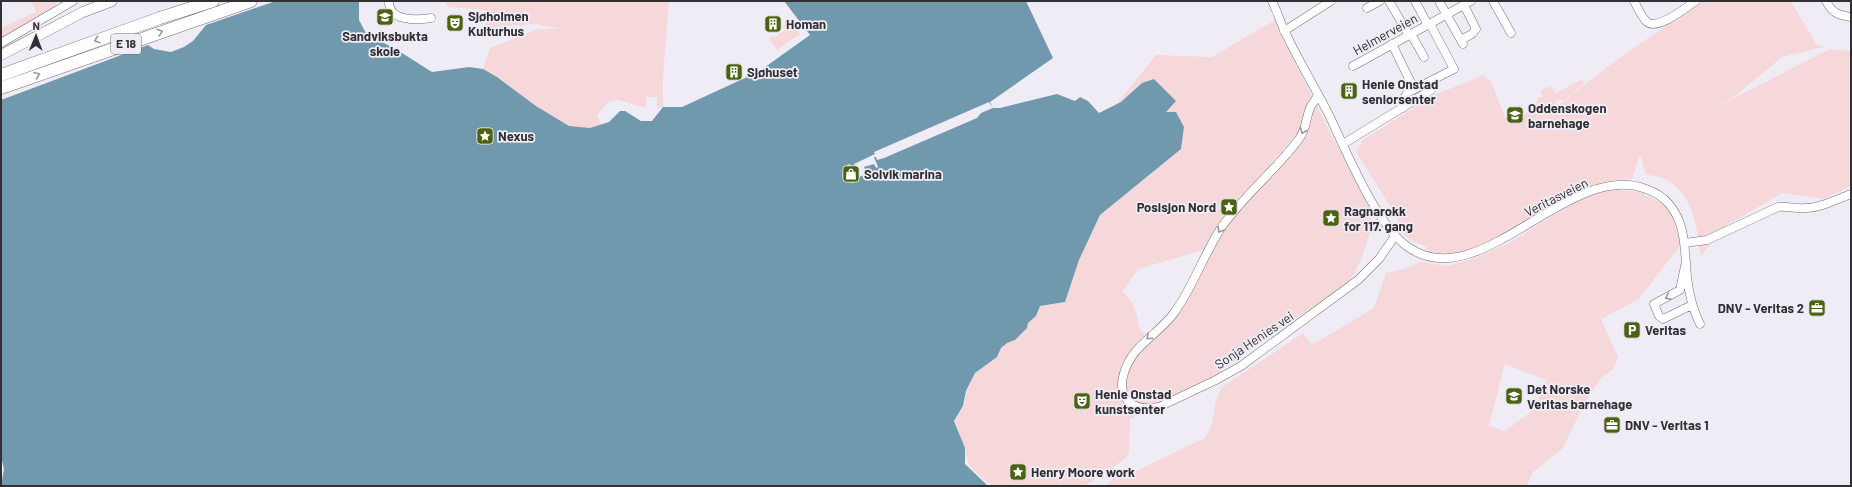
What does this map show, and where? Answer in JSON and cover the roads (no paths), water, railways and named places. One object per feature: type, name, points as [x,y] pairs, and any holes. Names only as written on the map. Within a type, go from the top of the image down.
[{"type":"highway","name":"E 18","points":[[1,75],[160,18],[214,1]]},
{"type":"highway","name":"E 18","points":[[1,88],[251,1]]},
{"type":"main road","points":[[1,55],[79,14],[112,1]]},
{"type":"street","points":[[1,43],[73,1]]},
{"type":"street","points":[[389,1],[389,6],[392,11],[403,18],[412,20],[431,18]]},
{"type":"street","points":[[1272,1],[1284,31],[1375,207],[1395,236]]},
{"type":"street","points":[[1284,31],[1331,1]]},
{"type":"street","points":[[1367,8],[1380,1]]},
{"type":"street","points":[[1389,1],[1424,57]]},
{"type":"street","points":[[1403,108],[1400,104],[1405,95],[1454,69],[1415,1]]},
{"type":"street","points":[[1439,1],[1462,42],[1476,29],[1466,3]]},
{"type":"street","points":[[1493,1],[1511,34]]},
{"type":"street","points":[[1634,1],[1646,21],[1650,24],[1655,24],[1665,22],[1696,1]]},
{"type":"street","points":[[1826,1],[1830,10],[1837,15],[1851,17]]},
{"type":"street","name":"Helmerveien","points":[[1353,66],[1466,3]]},
{"type":"street","points":[[1392,44],[1414,89]]},
{"type":"street","points":[[1343,144],[1431,90]]},
{"type":"street","name":"Sonja Henies vei","points":[[1318,95],[1310,109],[1300,138],[1261,183],[1233,211],[1210,248],[1194,282],[1173,314],[1136,349],[1130,358],[1122,381],[1122,394],[1126,400],[1137,406],[1151,409],[1159,407],[1210,383],[1241,366],[1358,280],[1379,259],[1395,236]]},
{"type":"street","name":"Veritasveien","points":[[1395,236],[1409,248],[1425,255],[1453,257],[1467,254],[1505,237],[1588,192],[1606,186],[1626,183],[1652,191],[1669,204],[1678,218],[1685,243],[1686,265],[1692,305],[1700,324]]},
{"type":"street","points":[[1685,243],[1706,240],[1778,208],[1788,206],[1806,208],[1814,207],[1851,194]]},
{"type":"street","name":"Veritasveien","points":[[1686,265],[1680,290],[1654,304],[1659,316],[1663,319],[1692,305]]},
{"type":"water","points":[[276,1],[359,1],[359,20],[367,35],[394,48],[432,72],[469,67],[483,69],[497,77],[536,106],[569,126],[590,128],[609,122],[620,111],[625,111],[641,121],[652,121],[663,107],[682,107],[758,72],[810,35],[784,1],[1026,1],[1053,58],[990,102],[993,108],[1000,108],[1057,94],[1075,101],[1080,97],[1088,101],[1099,113],[1121,102],[1142,83],[1154,79],[1176,101],[1166,112],[1176,112],[1184,127],[1181,149],[1100,215],[1079,260],[1065,302],[1040,306],[1036,316],[1028,323],[1027,328],[1015,340],[1007,343],[1001,348],[997,357],[975,373],[966,391],[963,406],[954,421],[965,448],[965,464],[988,486],[1,486],[4,469],[1,456],[1,100],[148,45],[154,49],[171,52],[184,47],[193,41],[206,25]]},
{"type":"place","name":"Sandviksbukta skole","points":[[385,17]]},
{"type":"place","name":"Sjøholmen Kulturhus","points":[[455,23]]},
{"type":"place","name":"Homan","points":[[773,24]]},
{"type":"place","name":"Sjøhuset","points":[[734,72]]},
{"type":"place","name":"Henie Onstad seniorsenter","points":[[1349,91]]},
{"type":"place","name":"Oddenskogen barnehage","points":[[1515,115]]},
{"type":"place","name":"Nexus","points":[[485,136]]},
{"type":"place","name":"Solvik marina","points":[[851,174]]},
{"type":"place","name":"Posisjon Nord","points":[[1229,207]]},
{"type":"place","name":"Ragnarokk for 117. gang","points":[[1331,218]]},
{"type":"place","name":"DNV - Veritas 2","points":[[1817,308]]},
{"type":"place","name":"Veritas","points":[[1632,330]]},
{"type":"place","name":"Det Norske Veritas barnehage","points":[[1514,396]]},
{"type":"place","name":"Henie Onstad kunstsenter","points":[[1082,401]]},
{"type":"place","name":"DNV - Veritas 1","points":[[1612,425]]},
{"type":"place","name":"Henry Moore work","points":[[1018,472]]}]
